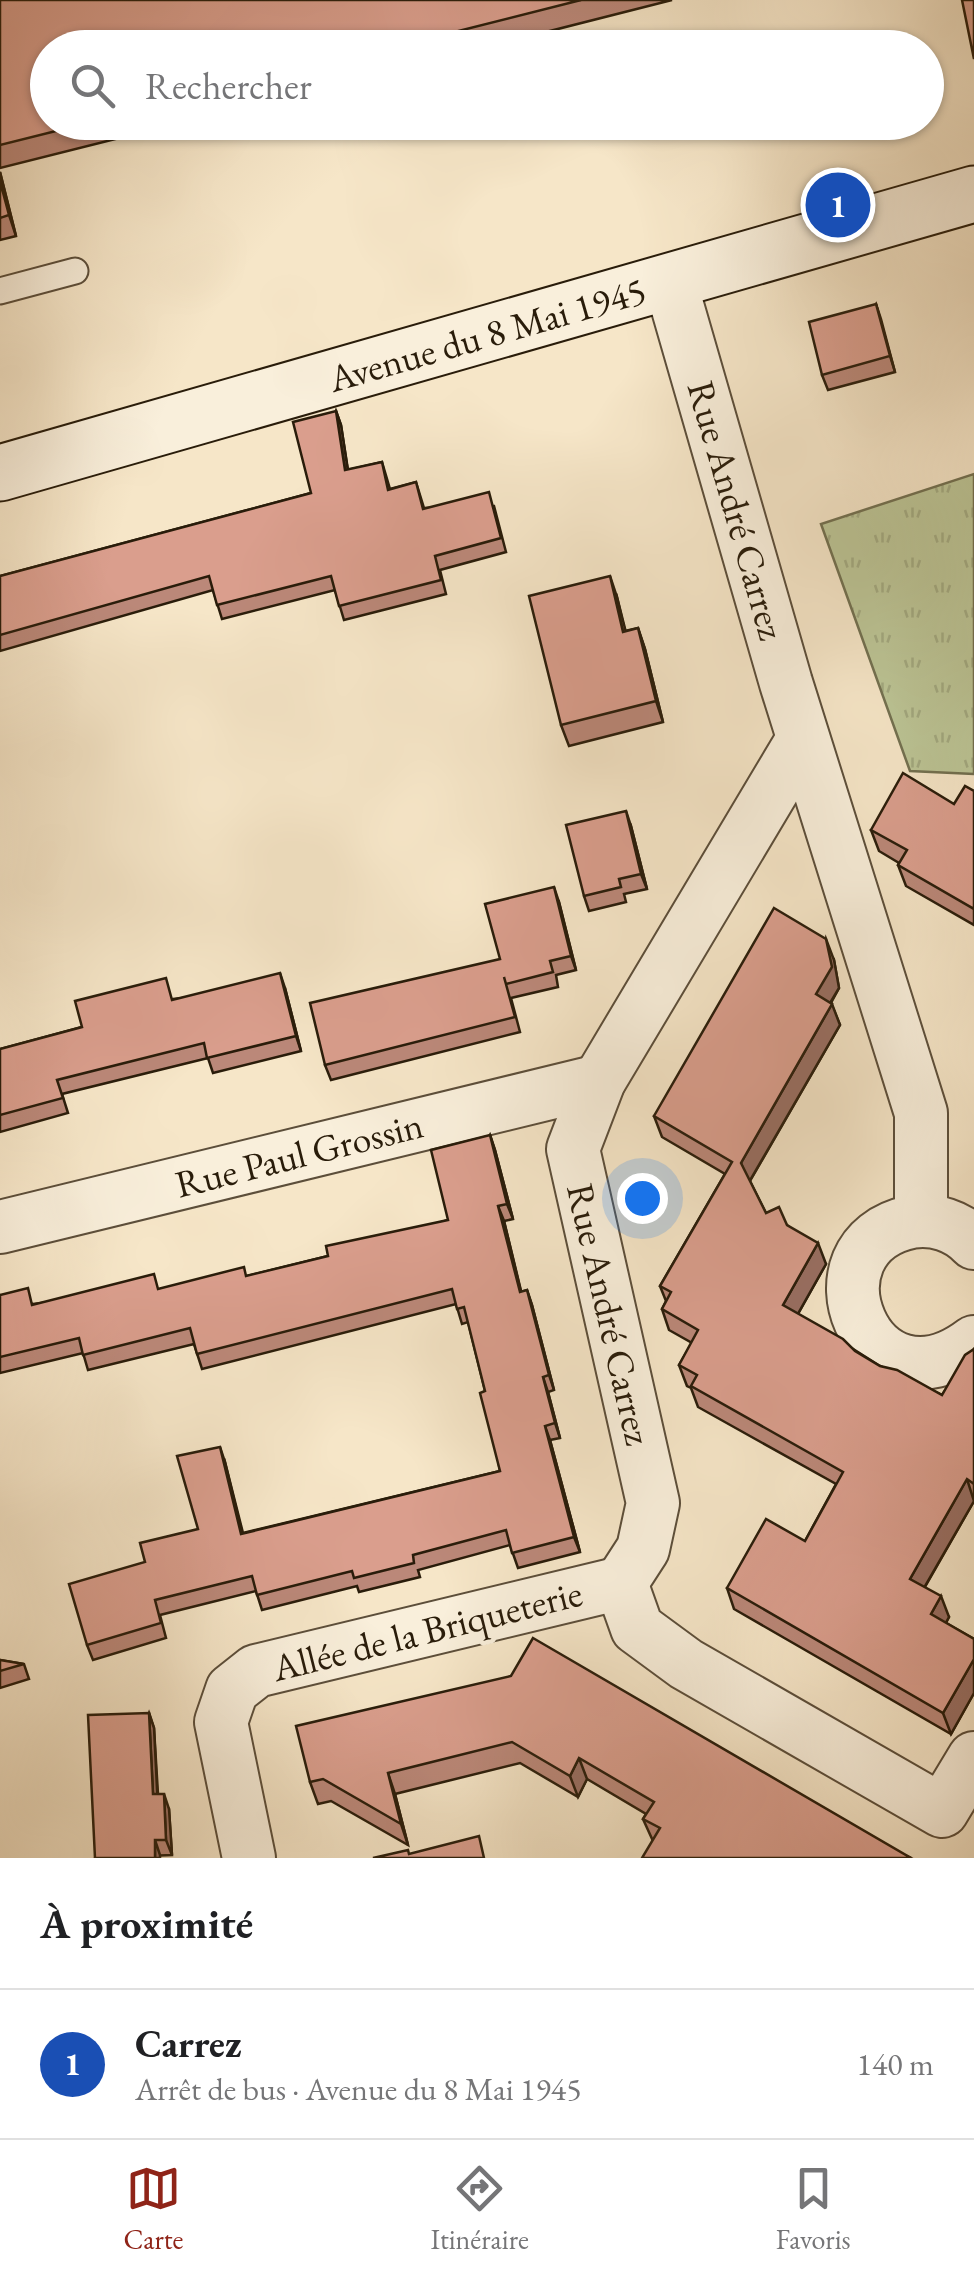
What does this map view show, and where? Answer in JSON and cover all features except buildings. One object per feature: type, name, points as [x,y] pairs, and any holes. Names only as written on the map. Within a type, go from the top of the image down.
[{"type":"street","name":"Avenue du 8 Mai 1945","points":[[0,473],[974,194]]},
{"type":"street","name":"Rue André Carrez","points":[[670,281],[803,738],[921,1113],[921,1220]]},
{"type":"street","name":"Rue André Carrez","points":[[621,1584],[643,1549],[653,1503],[573,1149],[599,1081],[803,738]]},
{"type":"street","name":"Rue Paul Grossin","points":[[0,1227],[599,1081]]},
{"type":"street","points":[[974,1242],[945,1224],[921,1220],[899,1225],[878,1236],[863,1254],[854,1275],[852,1298],[858,1321],[870,1340],[888,1355],[910,1362],[933,1363],[956,1356],[974,1342]]},
{"type":"street","points":[[621,1584],[637,1628],[686,1664],[942,1811],[974,1758]]},
{"type":"street","name":"Allée de la Briqueterie","points":[[249,1858],[221,1722],[232,1690],[256,1671],[621,1584]]},
{"type":"lane","points":[[0,291],[75,270]]},
{"type":"green space","points":[[974,474],[974,774],[910,771],[821,524]]},
{"type":"place","name":"Carrez","points":[[838,205]]}]
